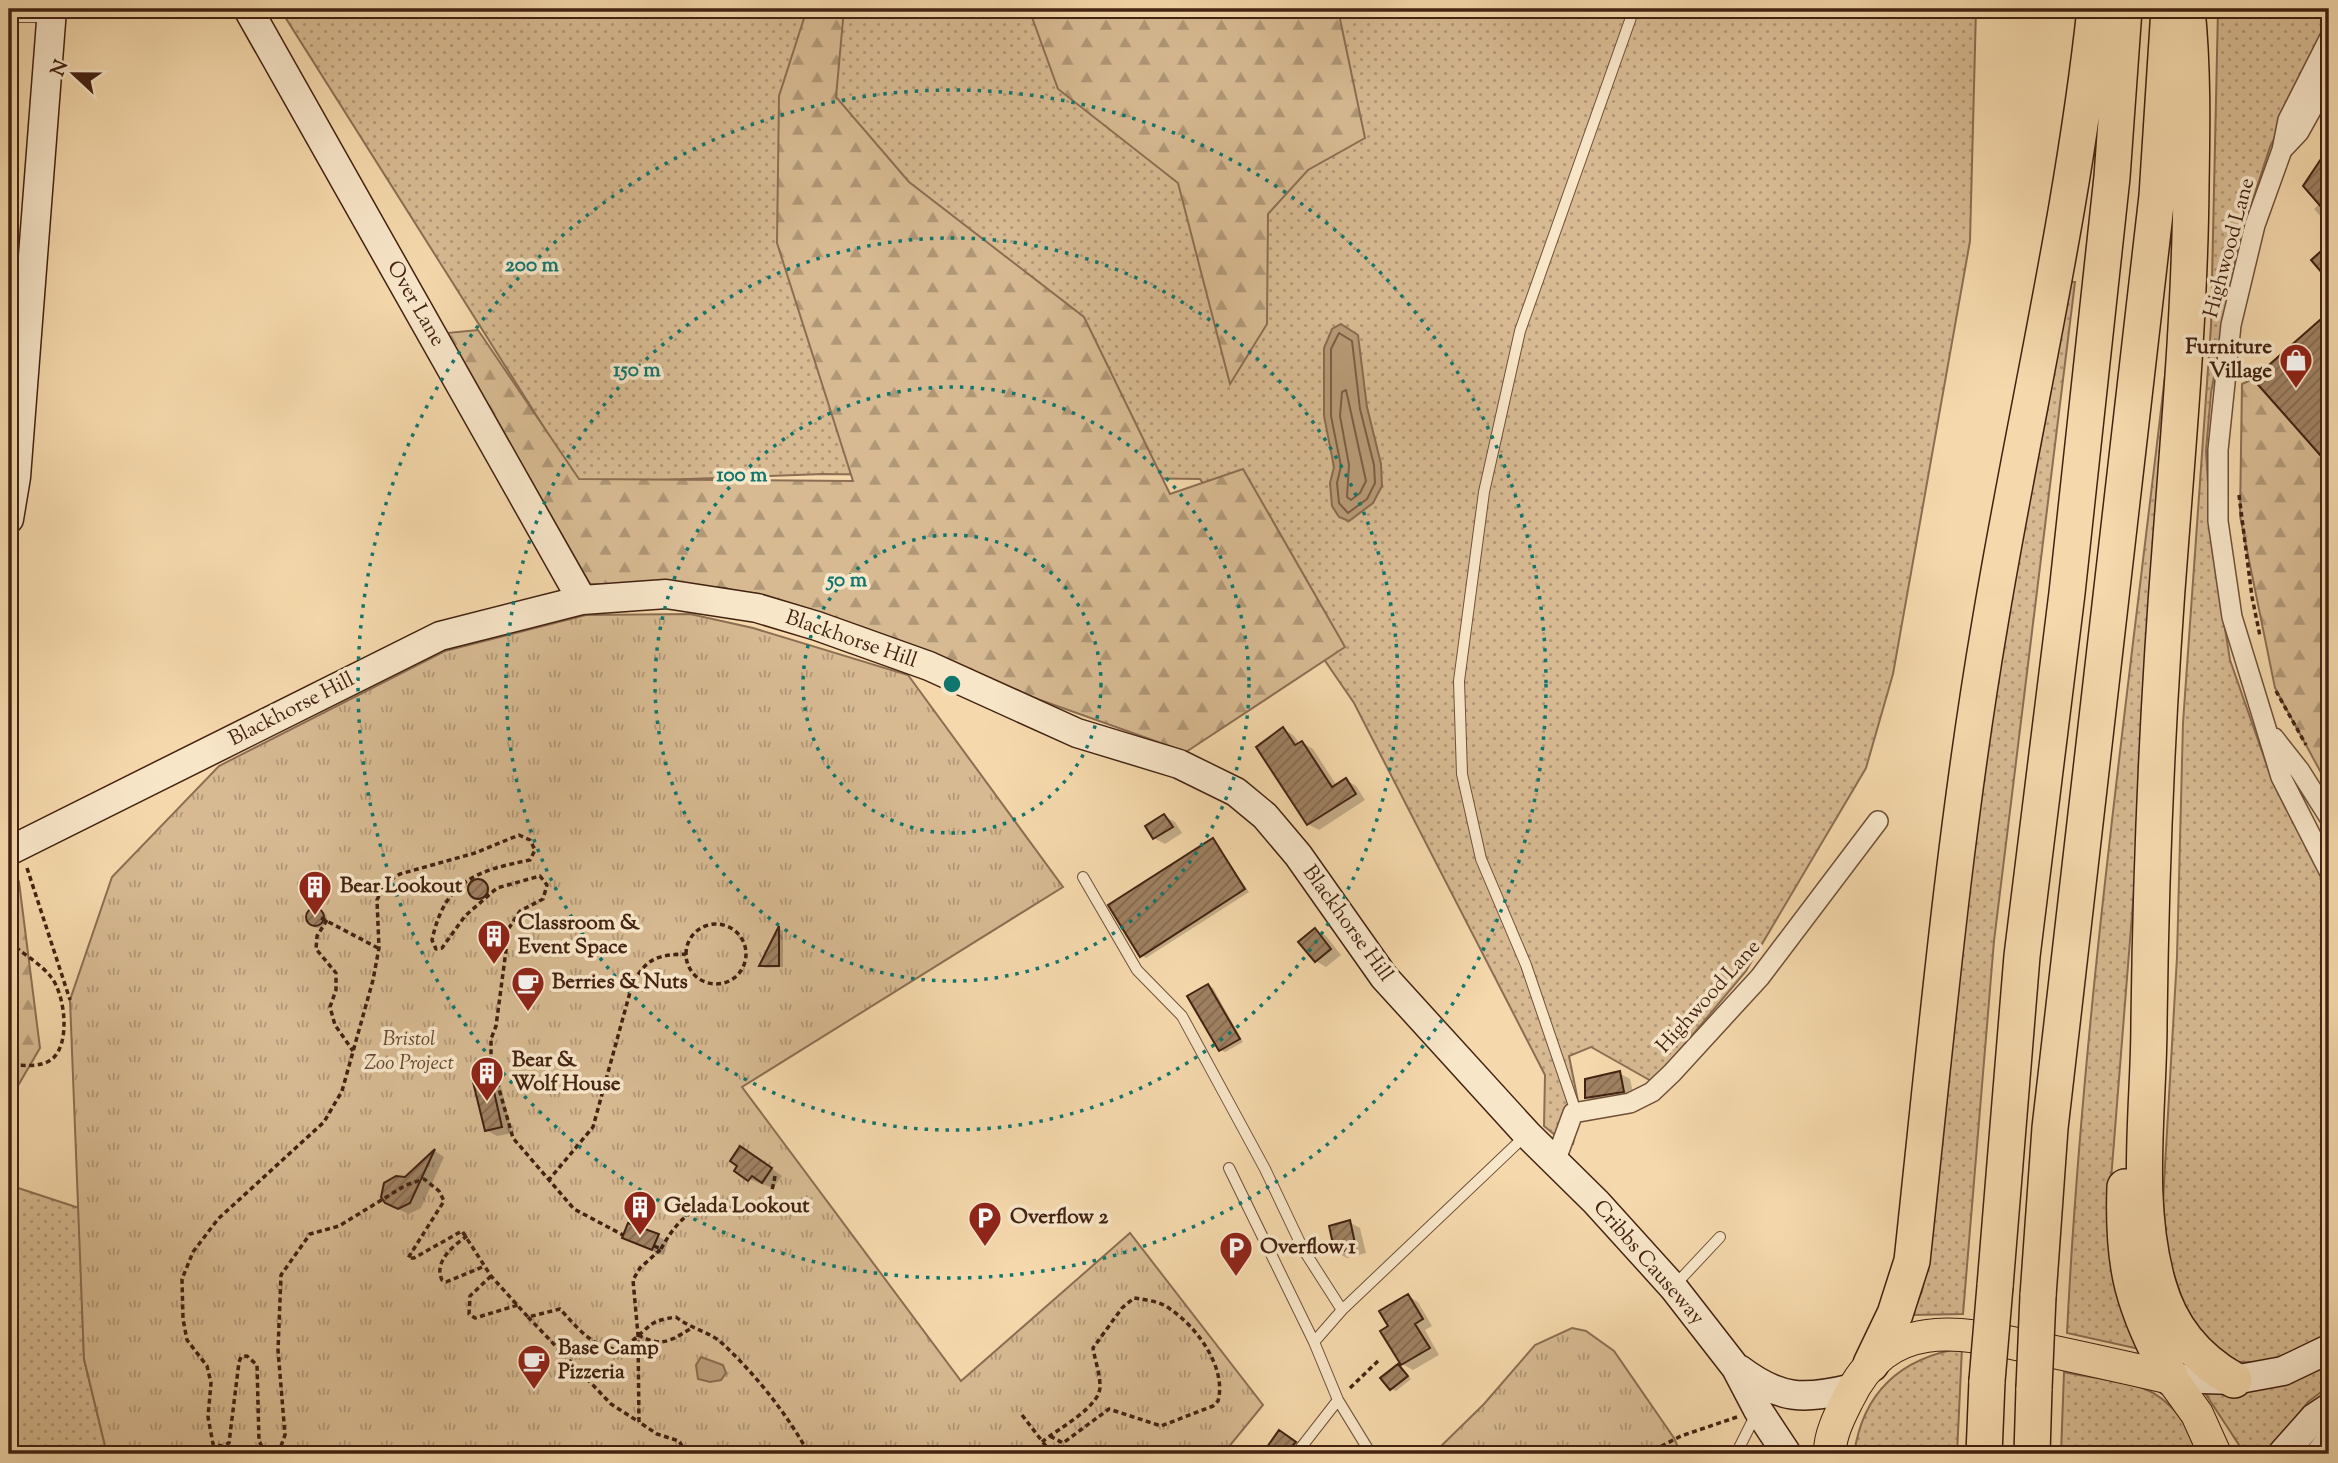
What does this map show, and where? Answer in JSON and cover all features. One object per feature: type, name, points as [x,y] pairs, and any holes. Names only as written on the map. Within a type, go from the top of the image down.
[{"type":"highway","points":[[2083,119],[2087,9]]},
{"type":"highway","points":[[1862,1376],[1895,1314],[1912,1261],[1956,863],[1989,624],[2083,119],[2095,9]]},
{"type":"highway","points":[[1984,1454],[1994,1286],[2022,956],[2067,593],[2112,177],[2124,9]]},
{"type":"highway","points":[[2032,1454],[2038,1296],[2050,1128],[2157,196],[2169,9]]},
{"type":"highway","points":[[2187,9],[2193,66],[2190,303],[2165,617],[2149,912],[2147,1229],[2158,1285],[2180,1334],[2195,1354],[2234,1380]]},
{"type":"highway","points":[[2149,1025],[2127,1143],[2123,1236],[2132,1292],[2171,1378]]},
{"type":"main road","name":"Over Lane","points":[[248,9],[582,600]]},
{"type":"main road","points":[[9,519],[16,477],[51,13]]},
{"type":"main road","name":"Blackhorse Hill","points":[[14,849],[440,636],[582,600],[666,594],[757,608],[929,666],[1077,733],[1179,764],[1209,776],[1236,792],[1265,816],[1298,855],[1384,977],[1555,1162]]},
{"type":"main road","name":"Cribbs Causeway","points":[[1555,1162],[1673,1287],[1736,1368],[1758,1410],[1787,1454]]},
{"type":"main road","points":[[1829,1454],[1839,1416],[1862,1376],[1896,1345],[1913,1338],[1963,1332],[2171,1378],[2234,1380],[2283,1371],[2329,1349]]},
{"type":"main road","name":"Cribbs Causeway","points":[[1736,1368],[1764,1388],[1786,1394],[1812,1396],[1862,1376]]},
{"type":"main road","points":[[2171,1378],[2225,1454]]},
{"type":"main road","points":[[2282,1454],[2315,1418],[2329,1408]]},
{"type":"main road","points":[[2197,1414],[2215,1454]]},
{"type":"main road","points":[[2320,1454],[2329,1443]]},
{"type":"street","name":"Highwood Lane","points":[[2329,39],[2288,120],[2282,150],[2255,226],[2231,325],[2218,450],[2218,521],[2232,617],[2281,777],[2329,871]]},
{"type":"street","name":"Highwood Lane","points":[[2282,150],[2299,132],[2329,78]]},
{"type":"street","name":"Highwood Lane","points":[[2267,729],[2322,799],[2329,817]]},
{"type":"street","name":"Highwood Lane","points":[[1573,1113],[1630,1103],[1652,1092],[1672,1073],[1760,977],[1878,821]]},
{"type":"street","points":[[2310,836],[2329,845]]},
{"type":"street","points":[[1555,1162],[1573,1113]]},
{"type":"lane","points":[[1573,1113],[1574,1106],[1526,965],[1481,859],[1462,774],[1459,681],[1484,492],[1520,331],[1634,9]]},
{"type":"lane","points":[[9,17],[51,13]]},
{"type":"lane","points":[[1083,877],[1137,970],[1182,1016],[1265,1169],[1303,1249],[1342,1310]]},
{"type":"lane","points":[[1314,1342],[1342,1310],[1527,1134]]},
{"type":"lane","points":[[1229,1168],[1314,1342],[1338,1400],[1371,1454]]},
{"type":"lane","points":[[1673,1287],[1720,1237]]},
{"type":"lane","points":[[1296,1454],[1338,1400]]},
{"type":"lane","points":[[1736,1454],[1758,1410]]},
{"type":"path","points":[[2239,491],[2252,597],[2262,642]]},
{"type":"path","points":[[2275,688],[2312,757]]},
{"type":"path","points":[[266,1454],[259,1441],[257,1365],[247,1356],[241,1357],[239,1362],[229,1443],[222,1446],[213,1444],[208,1417],[211,1383],[207,1366],[187,1340],[182,1279],[193,1252],[218,1219],[324,1122],[342,1091],[379,948],[377,900],[385,883],[400,874],[475,853],[519,835],[530,840],[535,850],[530,860],[493,867],[472,881],[454,888],[432,940],[436,948],[442,947],[465,916],[497,888],[541,876],[547,885],[543,899],[520,911],[509,928],[496,1026],[491,1040],[493,1074],[513,1138],[574,1209],[623,1235]]},
{"type":"path","points":[[14,849],[70,1000]]},
{"type":"path","points":[[321,918],[379,948]]},
{"type":"path","points":[[327,920],[317,936],[316,949],[336,973],[336,990],[330,1007],[335,1025],[353,1051]]},
{"type":"path","points":[[717,924],[737,933],[746,954],[737,976],[715,984],[694,975],[686,954],[695,932],[705,926],[717,924]]},
{"type":"path","points":[[9,942],[51,976],[63,997],[63,1044],[52,1060],[35,1065],[9,1065]]},
{"type":"path","points":[[548,1181],[589,1137],[632,985],[639,971],[662,954],[686,954]]},
{"type":"path","points":[[639,1422],[638,1335],[633,1280],[640,1268],[661,1249],[671,1231],[686,1215],[702,1208],[719,1206],[750,1214],[760,1211],[771,1199],[775,1176]]},
{"type":"path","points":[[278,1454],[285,1435],[278,1350],[281,1275],[310,1234],[339,1226],[381,1200],[425,1178],[444,1200],[408,1258],[414,1258],[462,1231],[491,1276],[611,1404],[657,1434],[679,1441],[687,1454]]},
{"type":"path","points":[[467,1237],[452,1247],[446,1256],[439,1274],[442,1280],[446,1282],[485,1266]]},
{"type":"path","points":[[654,1247],[661,1249]]},
{"type":"path","points":[[491,1276],[470,1296],[469,1314],[475,1318],[518,1305]]},
{"type":"path","points":[[1042,1442],[1050,1436],[1095,1403],[1101,1389],[1093,1348],[1122,1308],[1134,1298],[1170,1308],[1191,1327],[1216,1365],[1220,1393],[1218,1401],[1172,1424],[1161,1426],[1109,1409],[1063,1443],[1050,1436]]},
{"type":"path","points":[[528,1317],[560,1309],[589,1340],[613,1348],[628,1345],[646,1325],[676,1317],[690,1329],[721,1342],[790,1420],[809,1454]]},
{"type":"path","points":[[638,1335],[654,1344],[666,1344],[690,1329]]},
{"type":"path","points":[[1338,1400],[1378,1361]]},
{"type":"path","points":[[1646,1454],[1681,1436],[1758,1410]]},
{"type":"path","points":[[1022,1415],[1052,1454]]},
{"type":"green space","points":[[280,9],[1976,9],[1970,241],[1893,674],[1866,768],[1746,971],[1653,1082],[1591,1047],[1569,1056],[1580,1111],[1573,1144],[1560,1139],[1544,1126],[1545,1075],[1354,703],[1200,479],[823,474],[579,483]]},
{"type":"green space","points":[[807,9],[844,9],[836,97],[909,182],[1084,317],[1170,494],[1243,469],[1345,647],[1186,752],[726,588],[590,584],[447,333],[478,330],[579,479],[853,481],[777,243],[779,96]]},
{"type":"green space","points":[[1029,9],[1342,9],[1340,19],[1365,138],[1308,170],[1268,214],[1267,324],[1230,384],[1178,183],[1058,89]]},
{"type":"green space","points":[[2218,9],[2329,9],[2329,29],[2270,147],[2238,246],[2211,393],[2206,451],[2212,548],[2230,660],[2272,780],[2329,884],[2329,1339],[2265,1362],[2238,1362],[2208,1344],[2186,1310],[2168,1257],[2163,1201],[2177,957],[2183,723],[2211,326]]},
{"type":"green space","points":[[2069,282],[2075,282],[1994,941],[1963,1314],[1912,1315],[1922,1291],[1931,1247],[1972,862],[1996,682]]},
{"type":"green space","points":[[2173,305],[2158,587],[2109,1205],[2148,1351],[2067,1333],[2085,1075],[2098,947]]},
{"type":"green space","points":[[2253,379],[2329,465],[2329,780],[2325,780],[2275,688],[2240,516],[2242,384]]},
{"type":"green space","name":"Bristol Zoo Project","points":[[690,614],[753,628],[908,675],[1063,887],[742,1087],[961,1381],[1130,1233],[1263,1405],[1223,1454],[107,1454],[84,1359],[70,1000],[112,877],[219,766],[445,651],[586,615]]},
{"type":"green space","points":[[19,882],[40,1048],[9,1101],[9,889]]},
{"type":"green space","points":[[9,1185],[79,1208],[84,1359],[107,1454],[9,1454]]},
{"type":"green space","points":[[1572,1328],[1586,1331],[1614,1351],[1674,1438],[1681,1454],[1433,1454],[1484,1404],[1535,1345]]},
{"type":"green space","points":[[1962,1348],[1957,1454],[1854,1454],[1866,1413],[1888,1382],[1920,1360]]},
{"type":"green space","points":[[2329,1363],[2329,1386],[2308,1402],[2266,1454],[2245,1454],[2205,1393],[2241,1392]]},
{"type":"green space","points":[[2064,1372],[2126,1383],[2155,1394],[2180,1417],[2204,1454],[2061,1454]]},
{"type":"water","points":[[1341,324],[1358,335],[1367,407],[1381,464],[1382,486],[1373,503],[1349,521],[1339,517],[1332,506],[1330,483],[1334,467],[1324,416],[1324,348],[1332,329]]},
{"type":"water","points":[[701,1357],[723,1365],[726,1373],[721,1380],[710,1382],[698,1379],[696,1365]]},
{"type":"building","points":[[2329,147],[2329,216],[2303,186]]},
{"type":"building","points":[[2329,244],[2329,281],[2311,260]]},
{"type":"building","name":"Furniture Village","points":[[2329,312],[2329,465],[2253,379]]},
{"type":"building","points":[[1283,727],[1295,745],[1302,741],[1332,787],[1346,778],[1356,794],[1307,825],[1256,747]]},
{"type":"building","points":[[1164,814],[1173,827],[1153,839],[1145,826]]},
{"type":"building","points":[[1213,838],[1245,889],[1140,957],[1108,905]]},
{"type":"building","points":[[478,879],[485,882],[488,889],[485,896],[478,899],[471,896],[468,889],[471,882]]},
{"type":"building","points":[[315,908],[321,911],[324,917],[321,923],[315,926],[309,923],[306,917],[309,911]]},
{"type":"building","points":[[779,926],[779,966],[759,966]]},
{"type":"building","points":[[1315,928],[1331,949],[1315,962],[1298,942]]},
{"type":"building","points":[[1208,984],[1240,1039],[1219,1051],[1187,996]]},
{"type":"building","points":[[1620,1071],[1624,1092],[1585,1098],[1585,1079]]},
{"type":"building","name":"Bear & Wolf House","points":[[490,1074],[502,1127],[485,1131],[472,1078]]},
{"type":"building","points":[[740,1146],[772,1168],[762,1183],[752,1176],[748,1181],[734,1171],[737,1166],[730,1161]]},
{"type":"building","points":[[435,1149],[410,1203],[398,1209],[385,1203],[381,1197],[384,1183],[396,1176],[405,1177]]},
{"type":"building","points":[[1350,1220],[1356,1248],[1335,1253],[1329,1226]]},
{"type":"building","name":"Gelada Lookout","points":[[628,1223],[659,1234],[652,1250],[622,1238]]},
{"type":"building","points":[[1408,1294],[1423,1319],[1415,1324],[1430,1348],[1401,1365],[1380,1331],[1388,1326],[1379,1311]]},
{"type":"building","points":[[1398,1364],[1408,1376],[1390,1390],[1380,1378]]},
{"type":"building","points":[[1279,1430],[1296,1442],[1287,1454],[1262,1454]]},
{"type":"place","name":"Furniture Village","points":[[2296,390]]},
{"type":"place","name":"Bear Lookout","points":[[315,917]]},
{"type":"place","name":"Classroom & Event Space","points":[[494,966]]},
{"type":"place","name":"Berries & Nuts","points":[[528,1013]]},
{"type":"place","name":"Bear & Wolf House","points":[[487,1103]]},
{"type":"place","name":"Gelada Lookout","points":[[640,1237]]},
{"type":"place","name":"Overflow 2","points":[[985,1248]]},
{"type":"place","name":"Overflow 1","points":[[1236,1278]]},
{"type":"place","name":"Base Camp Pizzeria","points":[[534,1391]]}]
